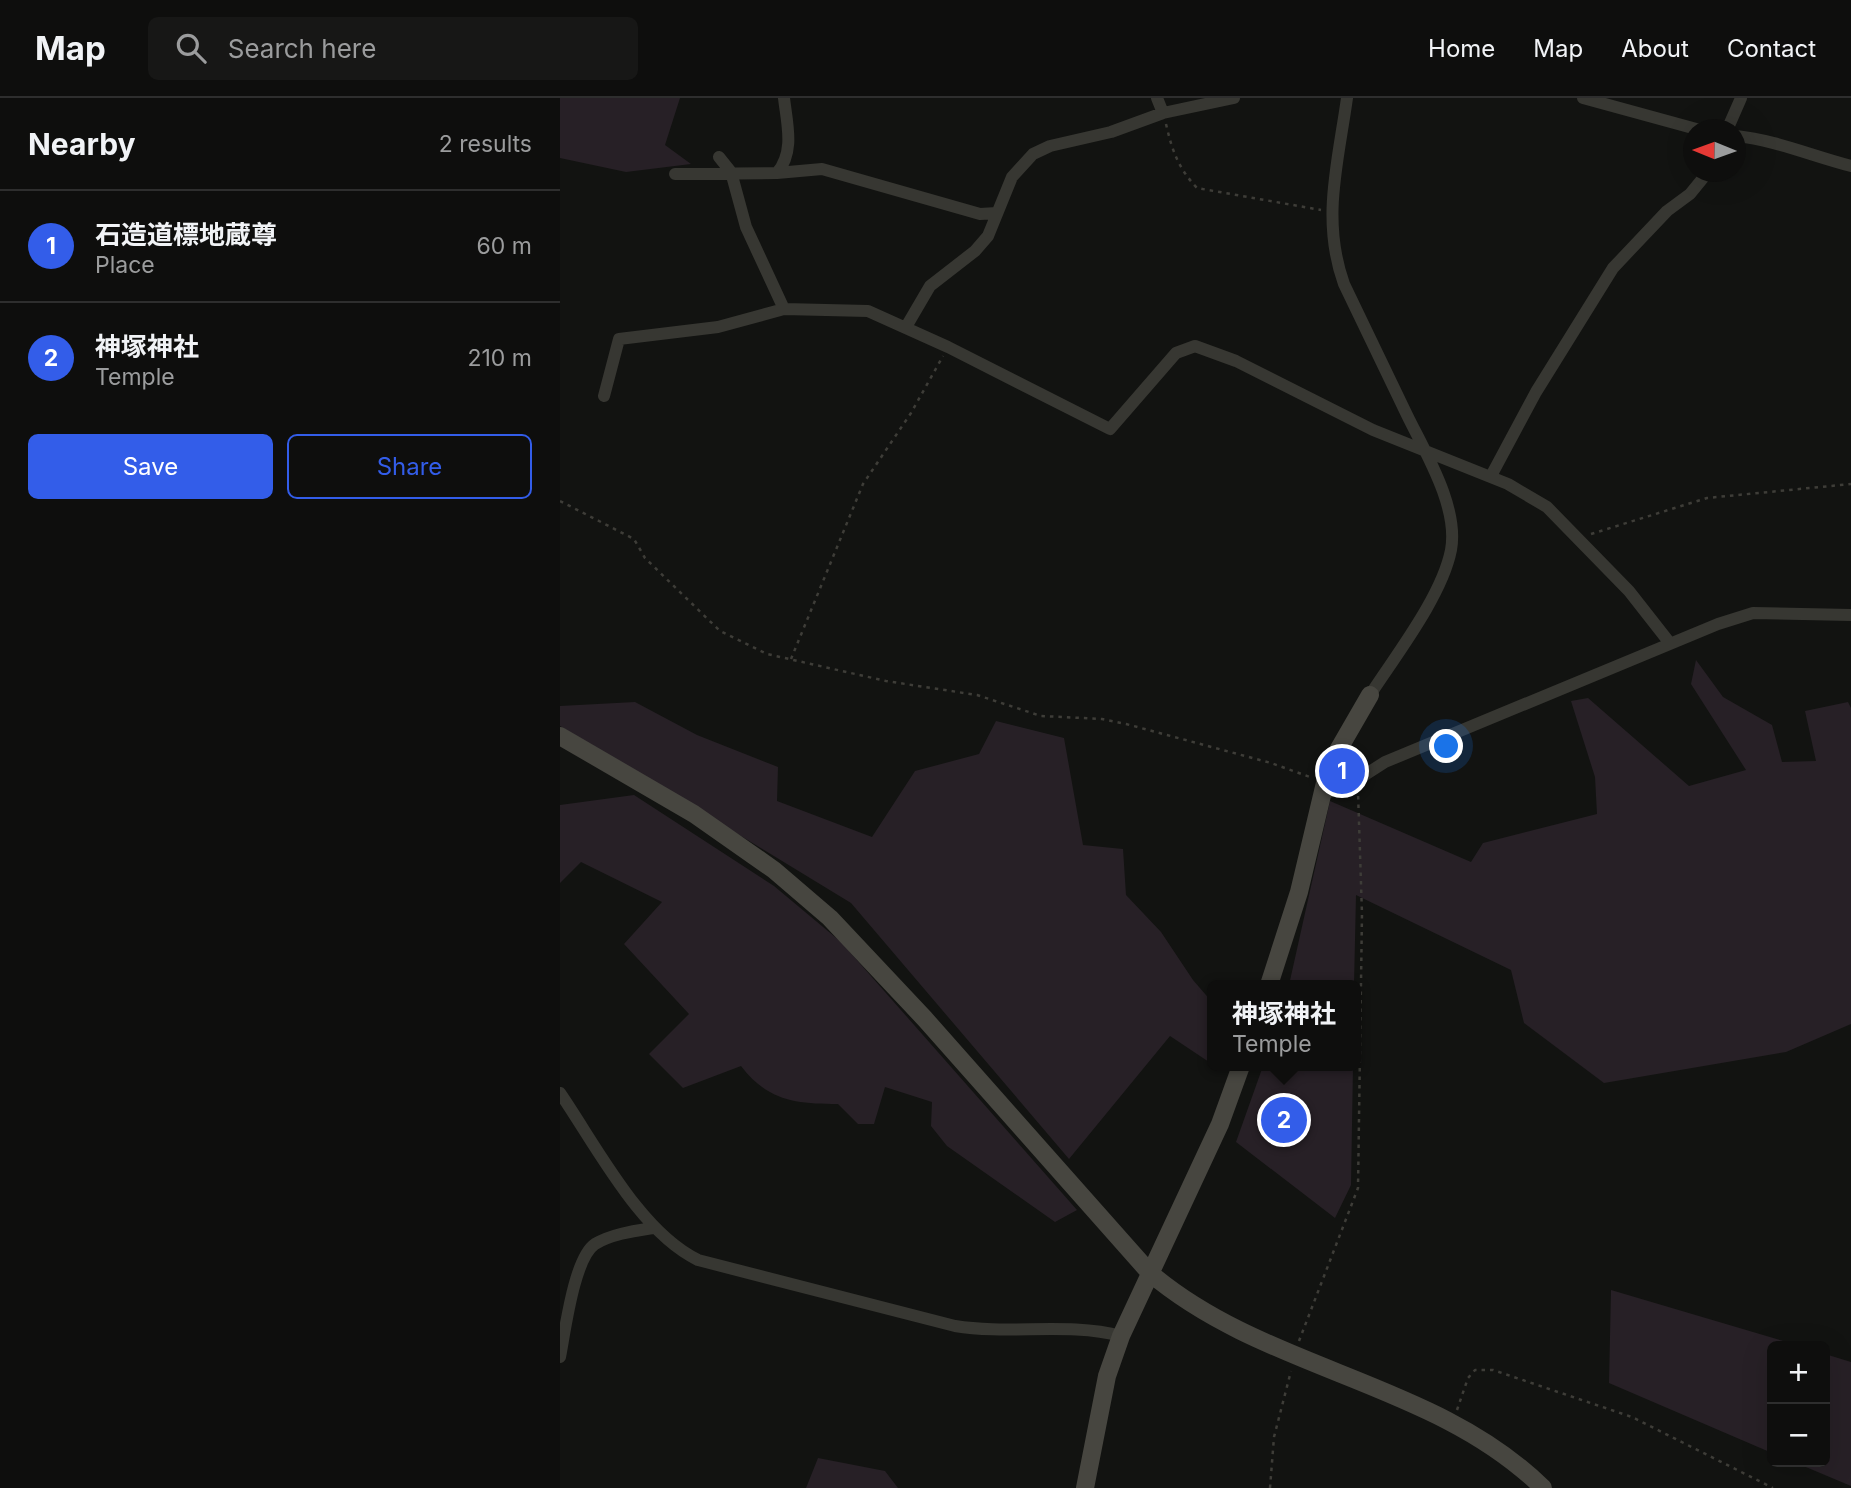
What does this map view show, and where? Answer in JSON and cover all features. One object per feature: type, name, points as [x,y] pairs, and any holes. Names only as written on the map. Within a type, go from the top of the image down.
[{"type":"street","points":[[776,173],[788,154],[784,98]]},
{"type":"street","points":[[1157,98],[1163,113]]},
{"type":"street","points":[[906,327],[930,286],[975,251],[988,236],[1012,177],[1033,154],[1050,146],[1111,132],[1163,113],[1234,98]]},
{"type":"street","points":[[1271,980],[1298,892],[1322,789],[1341,741],[1417,624],[1451,550],[1451,529],[1445,502],[1426,452],[1344,284],[1334,257],[1332,211],[1347,98]]},
{"type":"street","points":[[1583,98],[1683,126]]},
{"type":"street","points":[[1732,119],[1741,98]]},
{"type":"street","points":[[1746,137],[1765,139],[1804,154],[1851,166]]},
{"type":"street","points":[[719,158],[731,172],[746,227],[784,309]]},
{"type":"street","points":[[675,174],[776,173],[822,169],[980,214],[997,213]]},
{"type":"street","points":[[1491,476],[1536,392],[1613,268],[1667,211],[1690,194],[1700,182]]},
{"type":"street","points":[[604,396],[619,339],[718,327],[784,309],[868,311],[948,347],[1110,429],[1176,353],[1195,346],[1236,361],[1373,430],[1491,476],[1547,508],[1629,591],[1669,642]]},
{"type":"street","points":[[1322,789],[1357,780],[1385,762],[1669,642],[1754,612],[1851,615]]},
{"type":"street","points":[[560,736],[694,814],[775,870],[830,918],[908,1000],[1150,1273],[1195,1307],[1452,1423],[1500,1450],[1544,1488]]},
{"type":"street","points":[[1085,1488],[1107,1376],[1121,1336],[1220,1124],[1239,1071]]},
{"type":"street","points":[[560,1093],[653,1228],[681,1251],[718,1267],[955,1326],[989,1332],[1098,1330],[1121,1336]]},
{"type":"street","points":[[560,1357],[578,1274],[586,1254],[594,1245],[613,1237],[653,1228]]},
{"type":"path","points":[[1163,113],[1173,155],[1183,173],[1197,188],[1332,211]]},
{"type":"path","points":[[791,659],[863,484],[911,413],[948,347]]},
{"type":"path","points":[[1578,539],[1707,498],[1851,484]]},
{"type":"path","points":[[560,501],[634,539],[645,558],[720,631],[767,654],[886,681],[977,695],[1041,716],[1102,719],[1126,724],[1271,763],[1322,789]]},
{"type":"path","points":[[1357,780],[1362,914],[1361,982]]},
{"type":"path","points":[[1270,1488],[1274,1437],[1295,1353],[1358,1188],[1360,1071]]},
{"type":"path","points":[[1452,1423],[1468,1378],[1475,1370],[1493,1370],[1662,1429],[1773,1488]]},
{"type":"shaded area","points":[[560,98],[680,98],[665,145],[691,164],[626,172],[560,158]]},
{"type":"shaded area","points":[[1696,660],[1723,697],[1772,725],[1782,762],[1816,761],[1805,711],[1848,702],[1851,708],[1851,1024],[1786,1052],[1604,1083],[1524,1023],[1511,970],[1356,895],[1354,980],[1290,980],[1330,801],[1471,862],[1483,843],[1597,814],[1595,777],[1571,701],[1588,698],[1689,786],[1746,770],[1691,684]]},
{"type":"shaded area","points":[[635,702],[697,735],[778,767],[777,801],[872,837],[915,771],[979,754],[996,721],[1064,738],[1083,845],[1123,849],[1126,895],[1161,932],[1207,996],[1207,1061],[1170,1036],[1069,1159],[851,903],[560,726],[560,706]]},
{"type":"shaded area","points":[[634,795],[774,886],[841,942],[1077,1210],[1055,1222],[947,1146],[931,1126],[932,1102],[885,1087],[874,1124],[858,1124],[838,1104],[796,1101],[772,1093],[751,1078],[741,1066],[683,1088],[649,1054],[689,1014],[624,944],[662,902],[581,862],[560,883],[560,805]]},
{"type":"shaded area","points":[[1261,1071],[1353,1071],[1351,1185],[1335,1218],[1236,1142]]},
{"type":"shaded area","points":[[1611,1290],[1783,1341],[1767,1341],[1767,1451],[1609,1383]]},
{"type":"shaded area","points":[[1830,1356],[1851,1362],[1851,1486],[1806,1467],[1830,1467]]},
{"type":"shaded area","points":[[818,1458],[885,1471],[898,1488],[806,1488]]},
{"type":"place","name":"石造道標地蔵尊","points":[[1342,771]]},
{"type":"place","name":"神塚神社","points":[[1284,1120]]}]
